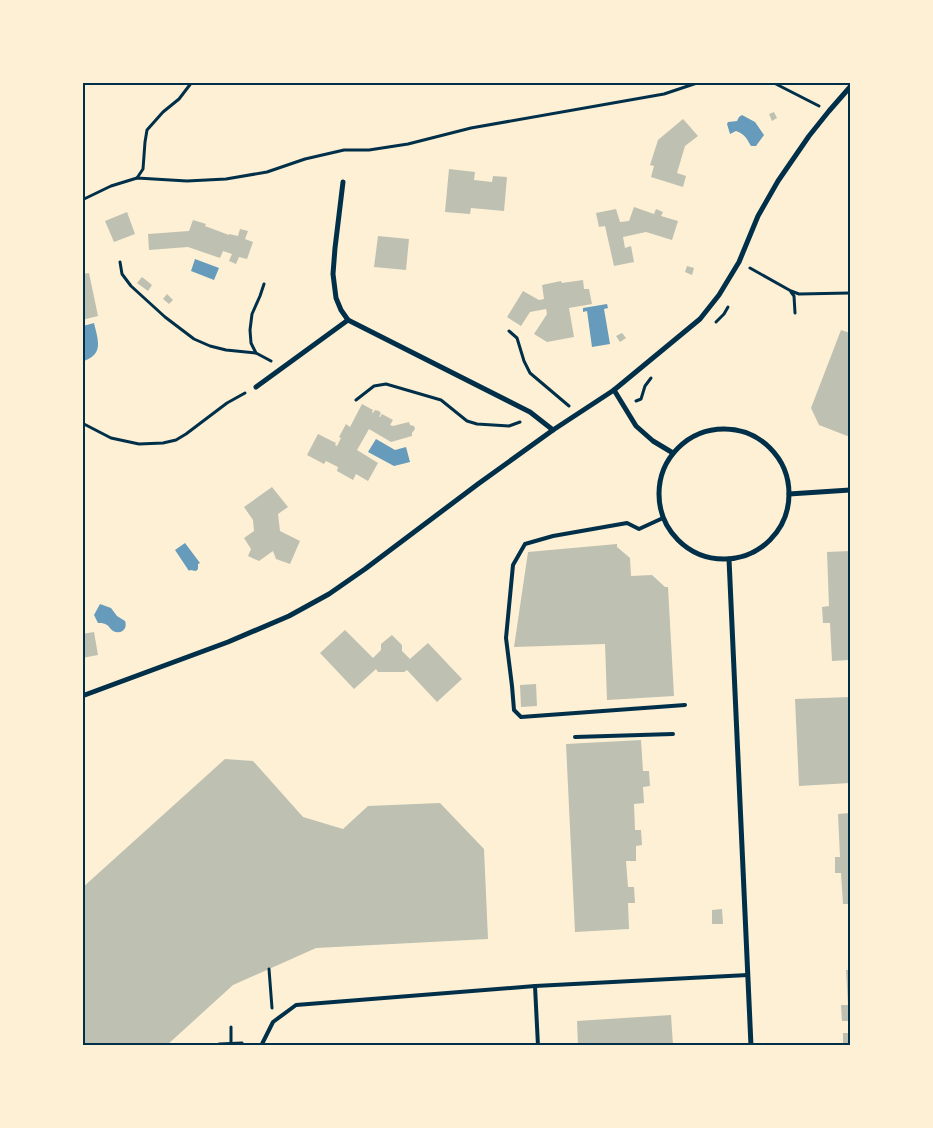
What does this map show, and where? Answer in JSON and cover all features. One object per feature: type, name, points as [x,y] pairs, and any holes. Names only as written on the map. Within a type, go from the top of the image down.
[{"type":"street","points":[[82,696],[228,642],[289,616],[329,594],[553,430],[614,390],[700,319],[719,295],[739,262],[758,216],[778,181],[809,136],[850,86]]},
{"type":"street","points":[[343,182],[335,248],[334,279],[336,298],[348,320],[530,412],[553,430]]},
{"type":"street","points":[[256,387],[348,320]]},
{"type":"street","points":[[614,390],[636,426],[653,441],[673,453]]},
{"type":"street","points":[[719,429],[746,433],[768,446],[777,456],[783,468],[788,481],[789,494],[784,518],[772,538],[752,553],[729,559],[706,557],[685,547],[674,537],[663,518],[658,495],[660,480],[665,466],[673,453],[694,436],[719,429]]},
{"type":"street","points":[[789,494],[850,490]]},
{"type":"street","points":[[729,559],[751,1046]]},
{"type":"lane","points":[[663,518],[639,528],[627,524],[553,536],[525,544],[513,565],[506,638],[514,710],[521,717],[686,705]]},
{"type":"lane","points":[[575,737],[673,734]]},
{"type":"lane","points":[[261,1046],[273,1022],[296,1005],[535,986],[748,975]]},
{"type":"lane","points":[[535,986],[538,1046]]},
{"type":"path","points":[[137,178],[143,169],[147,130],[179,99],[192,82]]},
{"type":"path","points":[[82,200],[111,186],[137,178],[226,179],[267,172],[305,159],[344,150],[369,150],[408,144],[471,128],[664,94],[700,82]]},
{"type":"path","points":[[772,82],[829,111]]},
{"type":"path","points":[[120,262],[122,274],[132,286],[165,317],[194,339],[226,350],[256,353],[278,365],[288,363]]},
{"type":"path","points":[[739,262],[791,292],[799,294],[850,293]]},
{"type":"path","points":[[256,353],[251,343],[250,330],[252,314],[264,284]]},
{"type":"path","points":[[791,292],[794,296],[795,313]]},
{"type":"path","points":[[509,332],[517,338],[524,362],[530,373],[577,413]]},
{"type":"path","points":[[356,400],[374,386],[386,384],[441,400],[467,421],[477,424],[509,426],[520,422],[530,412]]},
{"type":"path","points":[[82,424],[111,438],[139,444],[163,443],[176,440],[186,434],[227,403],[256,387]]},
{"type":"path","points":[[231,1027],[231,1044]]},
{"type":"path","points":[[219,1044],[242,1043]]},
{"type":"water","points":[[742,115],[755,122],[764,135],[756,146],[751,146],[739,132],[736,131],[730,134],[728,122],[737,121]]},
{"type":"water","points":[[195,259],[219,268],[214,280],[191,271]]},
{"type":"water","points":[[607,304],[608,308],[604,309],[610,344],[592,347],[587,311],[583,312],[583,308]]},
{"type":"water","points":[[94,323],[98,341],[97,350],[95,354],[84,361],[82,355],[83,326]]},
{"type":"water","points":[[376,439],[395,450],[406,447],[410,462],[394,466],[368,452]]},
{"type":"water","points":[[185,543],[200,563],[196,571],[189,571],[175,550]]},
{"type":"water","points":[[100,604],[111,608],[117,616],[125,621],[125,629],[121,632],[116,632],[107,625],[98,623],[94,615]]},
{"type":"building","points":[[774,112],[777,118],[772,121],[769,114]]},
{"type":"building","points":[[683,119],[698,136],[685,146],[677,173],[686,176],[683,187],[651,177],[654,166],[650,165],[658,140]]},
{"type":"building","points":[[449,169],[475,172],[474,180],[492,182],[493,176],[507,177],[504,211],[471,208],[470,214],[445,212]]},
{"type":"building","points":[[634,207],[654,214],[656,209],[663,212],[661,216],[678,221],[672,240],[646,232],[623,237],[625,248],[631,246],[634,262],[614,266],[605,226],[599,227],[596,213],[616,209],[620,222],[629,221]]},
{"type":"building","points":[[127,212],[135,234],[114,242],[105,221]]},
{"type":"building","points":[[193,220],[229,235],[238,236],[240,229],[248,231],[245,239],[253,242],[247,259],[239,257],[236,264],[229,261],[232,254],[223,251],[220,258],[188,247],[149,250],[148,234],[189,231]]},
{"type":"building","points":[[378,236],[409,239],[406,270],[374,267]]},
{"type":"building","points":[[687,266],[694,268],[692,275],[685,272]]},
{"type":"building","points":[[89,273],[98,316],[82,320],[82,274]]},
{"type":"building","points":[[142,277],[152,285],[148,291],[137,283]]},
{"type":"building","points":[[583,280],[584,289],[589,289],[592,304],[569,308],[574,337],[547,342],[534,334],[547,314],[546,309],[530,312],[521,326],[507,317],[523,291],[539,300],[544,299],[542,285],[561,281],[562,283]]},
{"type":"building","points":[[167,294],[173,300],[169,304],[163,299]]},
{"type":"building","points":[[841,330],[850,333],[850,437],[819,425],[811,408]]},
{"type":"building","points":[[622,333],[626,338],[620,342],[616,336]]},
{"type":"building","points":[[362,404],[373,410],[373,413],[375,410],[379,411],[381,413],[379,417],[382,414],[393,420],[390,425],[409,422],[415,429],[412,436],[391,442],[369,429],[357,450],[378,463],[368,481],[356,474],[353,480],[337,471],[338,467],[326,461],[324,464],[307,455],[318,434],[336,443],[335,445],[337,446],[341,438],[339,437],[346,424],[350,427]]},
{"type":"building","points":[[272,487],[288,507],[278,514],[280,531],[300,541],[290,564],[276,559],[273,551],[259,561],[248,556],[251,549],[244,538],[254,531],[253,520],[244,507]]},
{"type":"building","points":[[617,544],[617,547],[630,558],[631,576],[652,575],[665,587],[668,587],[674,696],[607,700],[605,644],[514,647],[528,552]]},
{"type":"building","points":[[850,551],[850,660],[832,661],[830,623],[823,623],[822,607],[829,606],[827,552]]},
{"type":"building","points":[[345,630],[373,658],[381,650],[381,644],[392,635],[402,645],[402,651],[410,659],[428,643],[462,679],[437,702],[407,670],[404,672],[378,672],[376,669],[354,689],[320,653]]},
{"type":"building","points":[[94,632],[98,655],[82,658],[82,634]]},
{"type":"building","points":[[536,684],[537,706],[521,707],[520,685]]},
{"type":"building","points":[[850,697],[850,783],[799,786],[795,699]]},
{"type":"building","points":[[641,740],[643,771],[649,771],[650,786],[643,787],[644,803],[634,804],[635,830],[641,830],[642,845],[636,846],[636,861],[626,861],[628,887],[634,887],[635,903],[628,903],[629,929],[575,932],[566,744]]},
{"type":"building","points":[[225,759],[253,761],[303,817],[343,829],[368,806],[440,803],[484,849],[488,939],[316,948],[233,985],[166,1046],[82,1046],[82,888]]},
{"type":"building","points":[[850,813],[850,904],[843,904],[841,873],[835,873],[835,857],[840,857],[838,814]]},
{"type":"building","points":[[722,909],[723,924],[712,924],[712,910]]},
{"type":"building","points":[[846,970],[850,970],[850,1021],[842,1021],[841,1005],[848,1005]]},
{"type":"building","points":[[671,1015],[673,1046],[578,1046],[577,1021]]},
{"type":"building","points":[[843,1033],[850,1033],[850,1046],[843,1046]]}]
